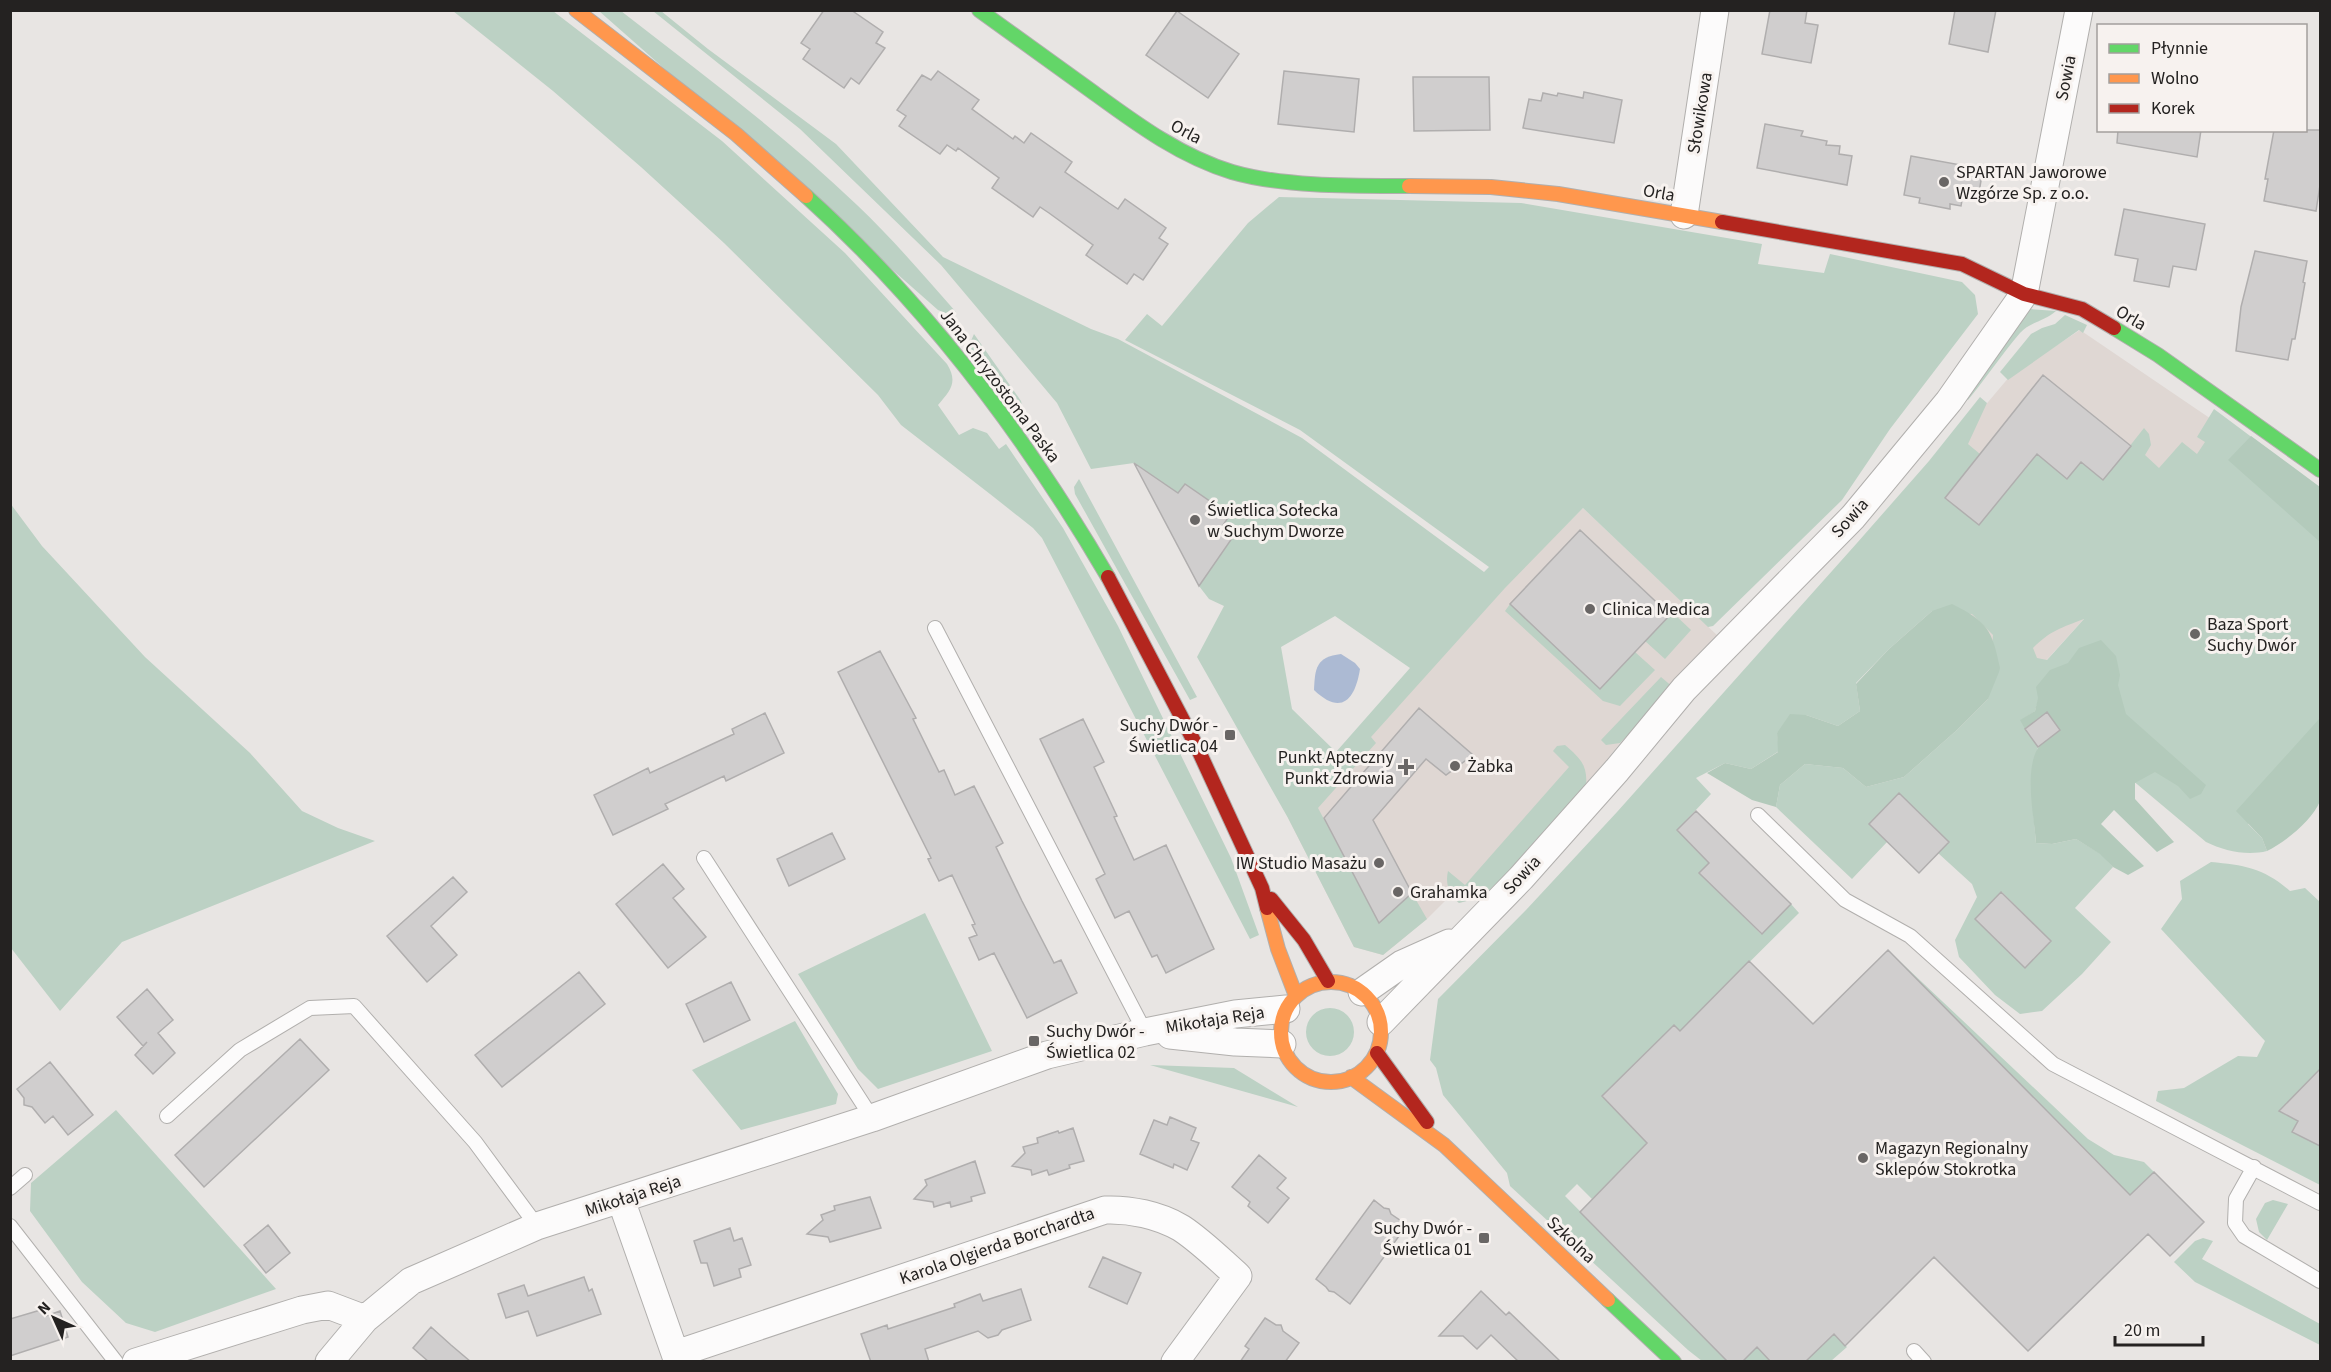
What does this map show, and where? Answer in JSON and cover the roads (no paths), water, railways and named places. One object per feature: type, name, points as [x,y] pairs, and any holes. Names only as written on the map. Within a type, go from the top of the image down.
[{"type":"street","name":"Jana Chryzostoma Paska","points":[[576,10],[736,134],[839,227],[962,359],[1031,453],[1066,505],[1122,601],[1196,745],[1262,888],[1291,1003]]},
{"type":"street","name":"Orla","points":[[979,10],[1150,133],[1202,161],[1233,172],[1262,178],[1340,186],[1502,189],[1558,194],[1962,264],[2024,294],[2082,309],[2158,355],[2320,470]]},
{"type":"street","name":"Słowikowa","points":[[1684,215],[1715,10]]},
{"type":"street","name":"Sowia","points":[[1381,1022],[1521,878],[1617,770],[1684,689],[1853,517],[1949,401],[2024,294],[2079,10]]},
{"type":"street","name":"Jana Chryzostoma Paska","points":[[1262,888],[1304,940],[1328,981]]},
{"type":"street","name":"Sowia","points":[[1362,992],[1402,964],[1461,938]]},
{"type":"street","points":[[1328,981],[1343,982],[1362,992],[1377,1010],[1381,1022],[1381,1038],[1377,1053],[1370,1065],[1351,1077],[1333,1082],[1320,1081],[1296,1068],[1287,1057],[1282,1044],[1281,1030],[1291,1003],[1314,984],[1328,981]]},
{"type":"street","name":"Mikołaja Reja","points":[[328,1362],[366,1319],[411,1281],[537,1226],[872,1118],[1047,1055],[1145,1032],[1291,1003]]},
{"type":"street","name":"Mikołaja Reja","points":[[1145,1032],[1235,1042],[1282,1044]]},
{"type":"street","name":"Szkolna","points":[[1377,1053],[1444,1145]]},
{"type":"street","name":"Szkolna","points":[[1351,1077],[1444,1145],[1674,1362]]},
{"type":"street","points":[[621,1200],[677,1358]]},
{"type":"street","name":"Karola Olgierda Borchardta","points":[[677,1358],[1105,1210],[1120,1210],[1136,1211],[1180,1228],[1238,1276],[1175,1362]]},
{"type":"street","points":[[136,1362],[302,1310],[328,1305],[366,1319]]},
{"type":"lane","points":[[935,628],[1145,1032]]},
{"type":"lane","points":[[1758,815],[1845,900],[1910,936],[2053,1064],[2320,1203]]},
{"type":"lane","points":[[704,858],[872,1118]]},
{"type":"lane","points":[[167,1116],[240,1050],[310,1008],[354,1006],[475,1142],[537,1226]]},
{"type":"lane","points":[[2254,1167],[2236,1199],[2235,1223],[2244,1236],[2320,1281]]},
{"type":"lane","points":[[10,1188],[25,1175]]},
{"type":"lane","points":[[10,1226],[116,1362]]},
{"type":"lane","points":[[1914,1351],[1924,1362]]},
{"type":"water","points":[[1341,654],[1360,669],[1358,680],[1350,696],[1339,703],[1324,698],[1314,690],[1318,665],[1326,658]]},
{"type":"place","name":"SPARTAN Jaworowe Wzgórze Sp. z o.o.","points":[[1944,182]]},
{"type":"place","name":"Świetlica Sołecka w Suchym Dworze","points":[[1195,520]]},
{"type":"place","name":"Clinica Medica","points":[[1590,609]]},
{"type":"place","name":"Baza Sport Suchy Dwór","points":[[2195,634]]},
{"type":"place","name":"Suchy Dwór - Świetlica 04","points":[[1230,735]]},
{"type":"place","name":"Żabka","points":[[1455,766]]},
{"type":"place","name":"Punkt Apteczny Punkt Zdrowia","points":[[1406,767]]},
{"type":"place","name":"IW Studio Masażu","points":[[1379,863]]},
{"type":"place","name":"Grahamka","points":[[1398,892]]},
{"type":"place","name":"Suchy Dwór - Świetlica 02","points":[[1034,1041]]},
{"type":"place","name":"Magazyn Regionalny Sklepów Stokrotka","points":[[1863,1158]]},
{"type":"place","name":"Suchy Dwór - Świetlica 01","points":[[1484,1238]]}]
